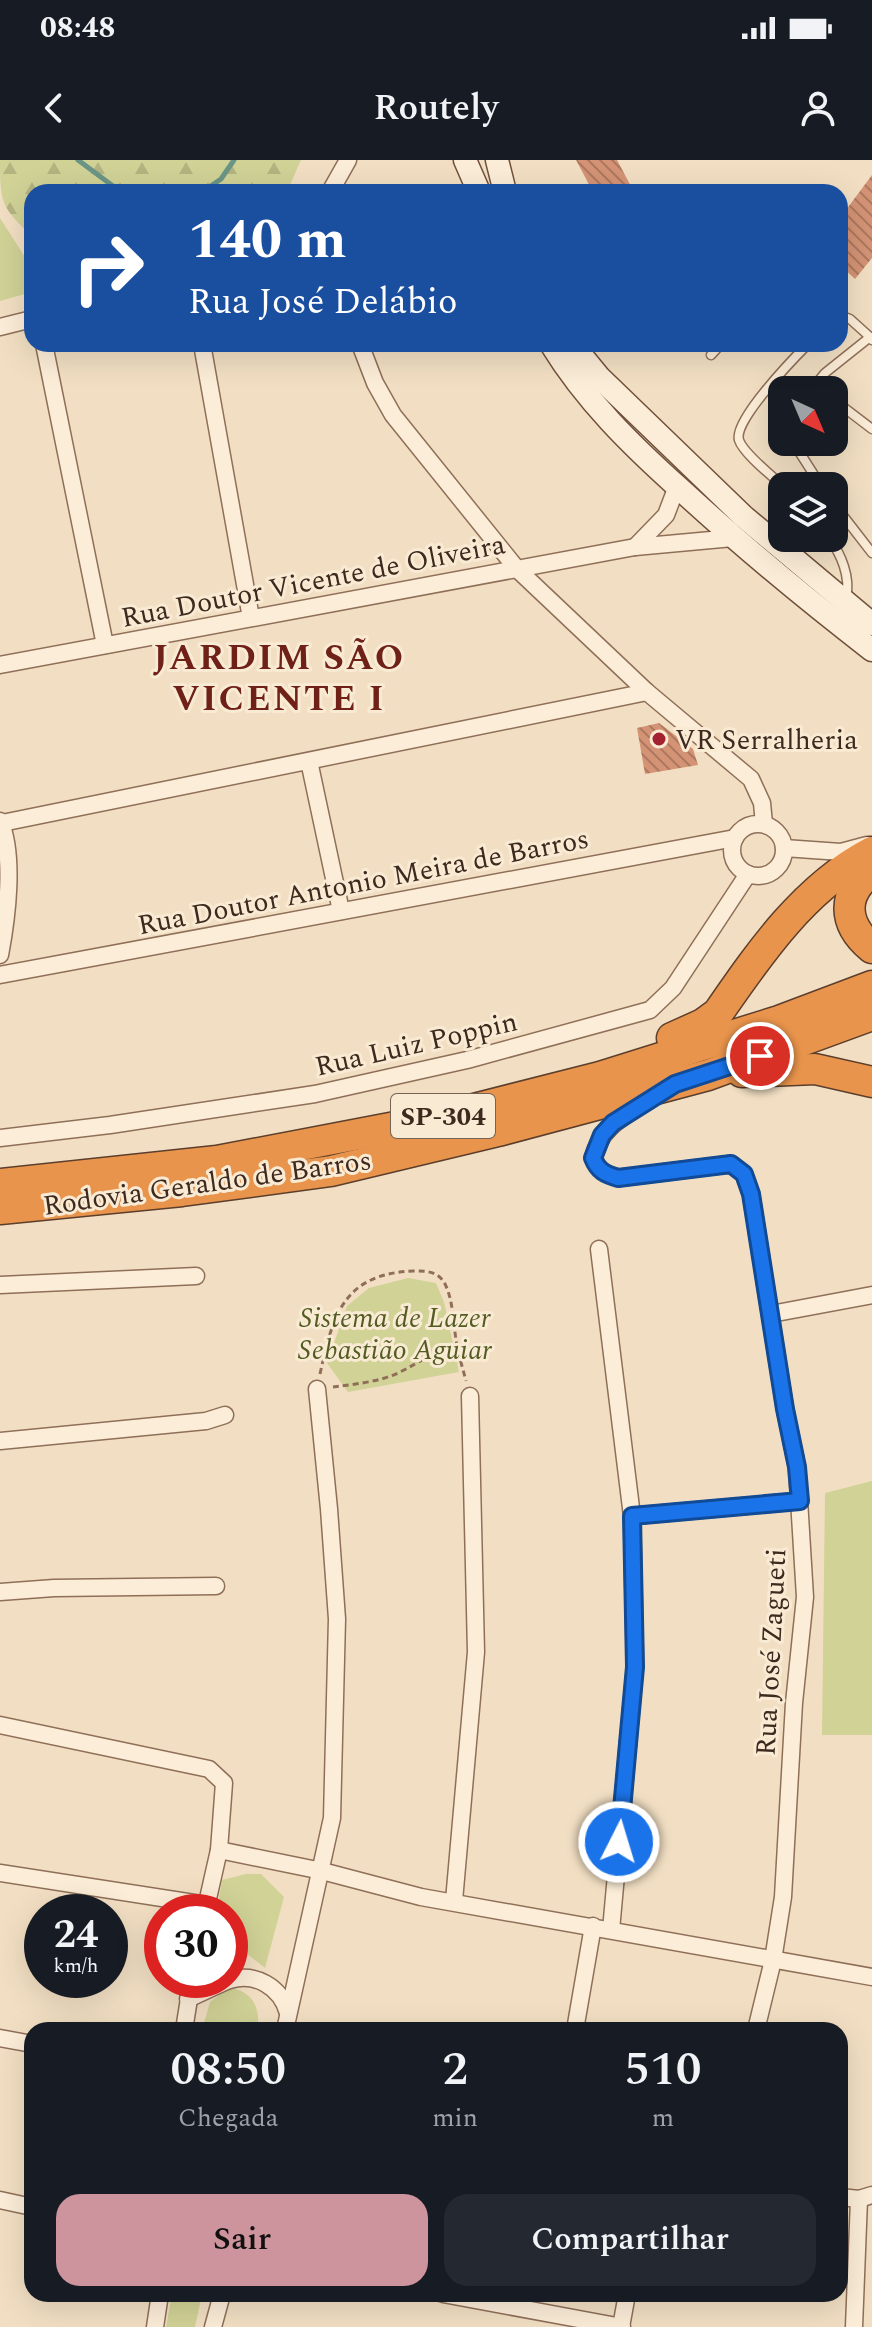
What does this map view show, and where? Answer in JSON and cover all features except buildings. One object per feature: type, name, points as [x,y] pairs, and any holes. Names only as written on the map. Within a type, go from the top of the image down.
[{"type":"highway","points":[[466,1110],[525,1086],[603,1063],[703,1024],[718,1013],[791,915],[849,864],[872,852]]},
{"type":"highway","points":[[872,871],[856,886],[849,901],[850,918],[857,932],[872,948]]},
{"type":"highway","name":"Rodovia Geraldo de Barros","points":[[0,1184],[217,1161],[296,1148],[466,1110],[600,1077],[779,1021],[872,986]]},
{"type":"highway","name":"Rodovia Geraldo de Barros","points":[[0,1209],[182,1191],[331,1171],[498,1131],[708,1075],[872,1015]]},
{"type":"highway","points":[[708,1075],[815,1069],[872,1082]]},
{"type":"main road","points":[[465,160],[476,184]]},
{"type":"main road","points":[[497,160],[503,184]]},
{"type":"main road","points":[[556,352],[585,394],[617,431],[733,538],[869,632]]},
{"type":"main road","points":[[579,352],[599,377],[743,516],[845,603],[869,632]]},
{"type":"street","points":[[334,184],[348,160]]},
{"type":"street","points":[[0,327],[24,321]]},
{"type":"street","points":[[46,352],[105,645]]},
{"type":"street","points":[[203,352],[251,618]]},
{"type":"street","points":[[363,352],[375,383],[393,415],[517,569],[647,692],[751,779],[762,803],[764,824]]},
{"type":"street","points":[[635,547],[660,524],[672,505],[677,486]]},
{"type":"street","name":"Rua Doutor Vicente de Oliveira","points":[[0,665],[635,547],[733,538]]},
{"type":"street","points":[[0,955],[8,887],[1,822],[647,692]]},
{"type":"street","points":[[309,761],[341,911]]},
{"type":"street","points":[[764,824],[778,833],[784,848],[779,865],[765,875],[748,874],[735,863],[732,855],[735,838],[747,826],[764,824]]},
{"type":"street","name":"Rua Doutor Antonio Meira de Barros","points":[[0,975],[735,838]]},
{"type":"street","points":[[784,848],[841,852],[872,843]]},
{"type":"street","name":"Rua Luiz Poppin","points":[[0,1137],[315,1094],[467,1060],[650,1010],[673,988],[748,874]]},
{"type":"street","name":"Rua José Zagueti","points":[[675,1084],[613,1123],[602,1135],[593,1158],[604,1174],[618,1178],[731,1164],[746,1179],[751,1194],[797,1467],[805,1597],[794,1703],[783,1897],[773,1960],[758,2022]]},
{"type":"street","points":[[599,1249],[632,1516],[635,1667],[611,1930]]},
{"type":"street","points":[[0,1285],[196,1276]]},
{"type":"street","points":[[771,1314],[872,1295]]},
{"type":"street","points":[[286,2022],[332,1818],[337,1619],[317,1389]]},
{"type":"street","points":[[454,1901],[476,1652],[470,1396]]},
{"type":"street","points":[[0,1441],[206,1421],[225,1415]]},
{"type":"street","points":[[632,1516],[800,1501]]},
{"type":"street","points":[[0,1592],[54,1588],[216,1586]]},
{"type":"street","points":[[0,1725],[209,1769],[224,1783],[219,1850],[209,1894]]},
{"type":"street","points":[[219,1850],[322,1871],[421,1897],[872,1977]]},
{"type":"street","points":[[0,1873],[144,1898]]},
{"type":"street","points":[[576,2022],[593,1926]]},
{"type":"street","points":[[248,1977],[267,1984],[286,2005],[288,2013]]},
{"type":"street","points":[[184,2022],[188,1999]]},
{"type":"street","points":[[0,2038],[24,2042]]},
{"type":"street","points":[[854,2327],[866,2197]]},
{"type":"street","points":[[0,2200],[24,2205]]},
{"type":"street","points":[[155,2327],[159,2302]]},
{"type":"street","points":[[213,2327],[220,2302]]},
{"type":"street","points":[[486,2302],[621,2327],[626,2302]]},
{"type":"lane","points":[[823,376],[871,339],[848,318]]},
{"type":"lane","points":[[711,355],[714,352]]},
{"type":"lane","points":[[769,472],[739,442],[739,435],[749,412],[801,352]]},
{"type":"lane","points":[[848,411],[872,429]]},
{"type":"lane","points":[[848,522],[872,553]]},
{"type":"lane","points":[[839,552],[849,588],[845,603]]},
{"type":"path","points":[[457,1345],[428,1355],[384,1378],[317,1389],[330,1330],[338,1310],[351,1292],[366,1281],[406,1272],[428,1271],[437,1274],[449,1295],[470,1396]]},
{"type":"green space","points":[[0,160],[301,160],[290,184],[24,184],[24,228],[8,211],[1,186]]},
{"type":"green space","points":[[0,218],[24,256],[24,294],[0,301]]},
{"type":"green space","name":"Sistema de Lazer Sebastião Aguiar","points":[[408,1278],[436,1283],[444,1302],[459,1372],[348,1392],[327,1363],[347,1306],[369,1288]]},
{"type":"green space","points":[[872,1481],[872,1735],[822,1735],[825,1493]]},
{"type":"green space","points":[[261,1874],[284,1897],[265,1968],[248,1955],[248,1894],[220,1894],[222,1880]]},
{"type":"green space","points":[[248,1996],[258,2014],[258,2022],[204,2022],[210,2002],[215,1998]]},
{"type":"green space","points":[[171,2302],[200,2302],[195,2327],[166,2327]]},
{"type":"waterway","points":[[78,160],[110,184]]},
{"type":"waterway","points":[[214,184],[234,160]]},
{"type":"place","name":"VR Serralheria","points":[[659,739]]},
{"type":"district","name":"JARDIM SÃO VICENTE I","points":[[279,676]]},
{"type":"route","points":[[619,1842],[635,1667],[632,1516],[800,1501],[751,1194],[744,1174],[731,1164],[618,1178],[604,1174],[593,1158],[602,1135],[613,1123],[675,1084],[760,1056]]}]
